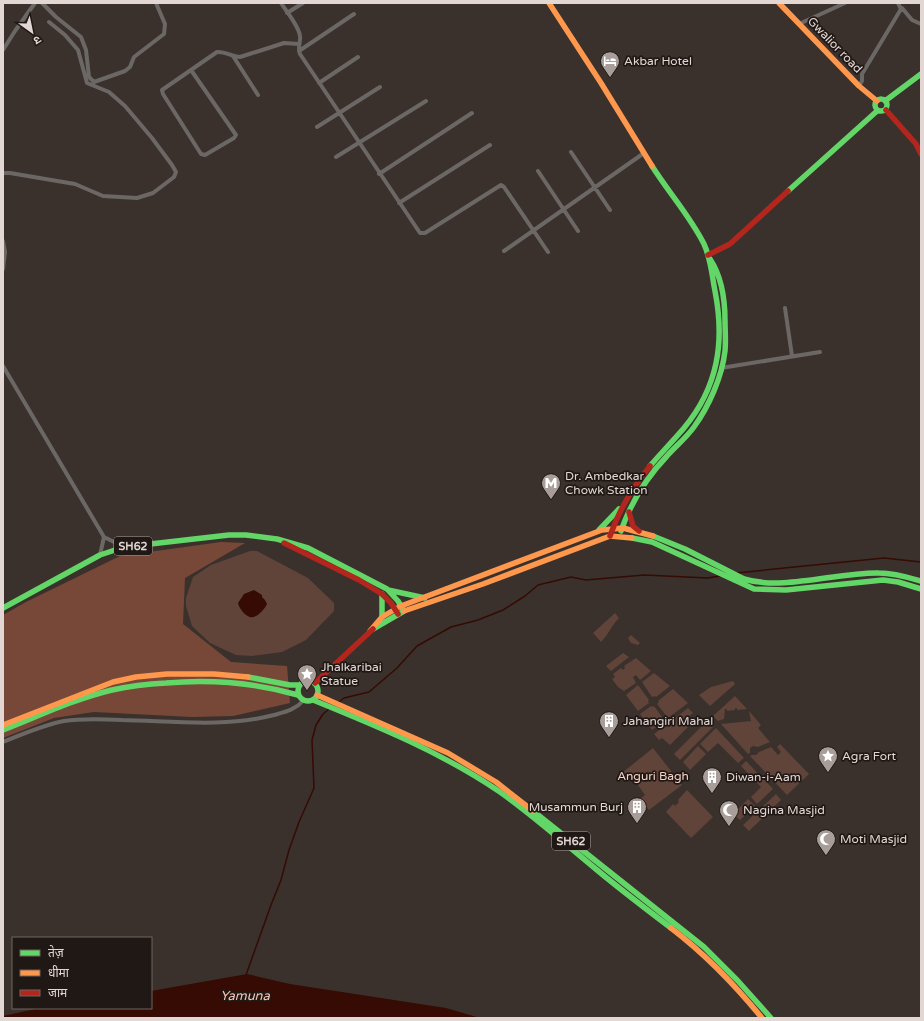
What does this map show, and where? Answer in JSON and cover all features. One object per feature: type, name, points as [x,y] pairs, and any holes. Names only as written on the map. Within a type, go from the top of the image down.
[{"type":"main road","points":[[549,3],[605,88],[655,171],[690,219],[715,266],[724,306],[726,331],[725,353],[721,368],[701,414],[694,426],[642,485],[628,511],[620,536]]},
{"type":"main road","name":"Gwalior road","points":[[779,3],[859,86],[876,101]]},
{"type":"main road","points":[[885,101],[921,74]]},
{"type":"main road","points":[[878,111],[875,107],[876,101],[880,99],[885,101],[888,106],[886,110]]},
{"type":"main road","points":[[709,257],[730,244],[878,111],[882,112],[886,110]]},
{"type":"main road","points":[[886,110],[916,144],[921,154]]},
{"type":"main road","points":[[610,536],[612,528],[625,502],[640,478],[691,418],[713,376],[718,360],[720,337],[715,292],[709,267],[709,257]]},
{"type":"main road","points":[[598,532],[625,502]]},
{"type":"main road","points":[[628,511],[633,526],[642,533]]},
{"type":"main road","points":[[370,631],[382,617],[425,598],[612,528],[622,528],[642,533],[682,548],[718,569],[741,580],[754,589],[786,590],[890,581],[921,589]]},
{"type":"main road","name":"SH62","points":[[3,608],[100,555],[124,547],[229,536],[246,536],[277,539],[291,548],[384,592],[403,608]]},
{"type":"main road","points":[[403,608],[483,584],[610,536],[620,536],[652,542],[691,560],[718,569]]},
{"type":"main road","points":[[691,560],[694,554]]},
{"type":"main road","points":[[741,580],[786,582],[877,572],[905,576],[921,581]]},
{"type":"main road","points":[[890,581],[891,574]]},
{"type":"main road","points":[[786,582],[786,590]]},
{"type":"main road","points":[[382,617],[384,592],[425,598]]},
{"type":"main road","name":"SH62","points":[[384,592],[397,611]]},
{"type":"main road","points":[[315,683],[370,631],[397,611]]},
{"type":"main road","points":[[3,725],[106,685],[136,677],[167,674],[214,674],[251,677],[290,685],[299,685],[308,681],[315,683],[318,689],[318,695],[313,700],[306,702],[298,696],[276,688],[219,680],[194,680],[127,686],[82,700],[3,730]]},
{"type":"main road","points":[[298,696],[297,692],[299,685]]},
{"type":"main road","name":"SH62","points":[[318,695],[448,753],[496,782],[704,947],[738,981],[771,1018]]},
{"type":"main road","name":"SH62","points":[[313,700],[404,739],[453,763],[471,773],[516,803],[629,896],[684,938],[723,974],[762,1018]]},
{"type":"street","points":[[3,50],[15,30],[35,3]]},
{"type":"street","points":[[42,3],[56,17],[81,37],[86,50],[90,79],[94,82],[128,69],[136,54],[164,34],[165,24],[156,3]]},
{"type":"street","points":[[281,3],[300,33],[299,51],[358,143],[418,232],[422,234],[500,185],[504,187],[548,252]]},
{"type":"street","points":[[288,13],[303,3]]},
{"type":"street","points":[[799,24],[844,3]]},
{"type":"street","points":[[898,3],[912,20],[921,24]]},
{"type":"street","points":[[859,86],[862,81],[862,74],[902,8]]},
{"type":"street","points":[[299,51],[354,14]]},
{"type":"street","points":[[3,173],[75,184],[102,196],[137,198],[153,193],[176,174],[172,165],[161,149],[124,106],[109,92],[87,83],[78,50],[65,35],[49,22]]},
{"type":"street","points":[[192,70],[236,135],[234,138],[205,155],[201,154],[162,92],[163,88],[217,52],[222,52],[233,56],[244,56],[284,43],[299,44]]},
{"type":"street","points":[[233,56],[258,95]]},
{"type":"street","points":[[319,83],[358,57]]},
{"type":"street","points":[[317,127],[380,87]]},
{"type":"street","points":[[336,157],[426,101]]},
{"type":"street","points":[[379,174],[472,113]]},
{"type":"street","points":[[399,203],[490,145]]},
{"type":"street","points":[[571,152],[610,210]]},
{"type":"street","points":[[504,251],[644,153]]},
{"type":"street","points":[[538,171],[578,231]]},
{"type":"street","points":[[3,241],[5,252],[3,269]]},
{"type":"street","points":[[785,308],[792,356]]},
{"type":"street","points":[[721,368],[820,352]]},
{"type":"street","points":[[3,366],[104,537],[124,547]]},
{"type":"street","points":[[100,555],[104,537]]},
{"type":"street","points":[[3,742],[44,726],[64,721],[93,719],[186,723],[257,720],[289,711],[296,708],[303,701]]},
{"type":"green space","points":[[250,551],[257,551],[308,578],[334,603],[334,611],[306,640],[282,652],[252,656],[236,655],[210,643],[192,626],[186,606],[186,598],[193,577],[211,565]]},
{"type":"green space","points":[[615,613],[619,618],[601,642],[593,633]]},
{"type":"green space","points":[[631,635],[640,643],[638,645],[631,643],[628,638]]},
{"type":"green space","points":[[623,653],[629,657],[611,671],[606,666]]},
{"type":"green space","points":[[636,658],[651,671],[640,680],[636,675],[633,677],[636,683],[624,691],[618,687],[612,679],[615,677],[613,674],[621,668],[623,670],[625,668],[624,666]]},
{"type":"green space","points":[[654,673],[670,686],[656,697],[652,697],[642,682]]},
{"type":"green space","points":[[733,681],[735,684],[710,706],[699,695],[711,687]]},
{"type":"green space","points":[[638,685],[649,700],[649,703],[638,711],[626,695]]},
{"type":"green space","points":[[673,689],[688,703],[668,718],[657,704],[659,702],[658,701]]},
{"type":"green space","points":[[735,696],[747,709],[737,710],[737,708],[735,708],[735,710],[727,711],[727,709],[725,709],[724,719],[718,721],[713,716]]},
{"type":"green space","points":[[651,706],[654,706],[665,721],[652,730],[640,714]]},
{"type":"green space","points":[[688,708],[693,713],[683,721],[688,727],[670,745],[662,738],[659,740],[654,734]]},
{"type":"green space","points":[[749,711],[761,725],[758,728],[770,742],[758,747],[753,746],[750,748],[750,753],[748,754],[721,724],[751,721]]},
{"type":"green space","points":[[708,720],[714,726],[680,760],[674,754]]},
{"type":"green space","points":[[716,728],[744,758],[738,763],[718,743],[708,752],[700,744]]},
{"type":"green space","points":[[780,744],[809,774],[787,795],[750,756],[756,755],[759,752],[771,747],[778,755],[781,752],[777,747]]},
{"type":"green space","points":[[698,746],[706,754],[690,770],[683,762]]},
{"type":"green space","name":"Anguri Bagh","points":[[653,748],[682,785],[649,810],[640,799],[645,795],[633,778],[628,782],[622,773]]},
{"type":"green space","points":[[746,761],[773,789],[757,804],[751,797],[761,787],[741,766]]},
{"type":"green space","points":[[687,790],[713,817],[691,838],[666,812],[673,804],[675,806],[679,802],[678,800]]},
{"type":"green space","points":[[776,794],[781,800],[749,831],[743,825]]},
{"type":"green space","points":[[748,799],[755,806],[740,820],[733,814]]},
{"type":"shaded area","points":[[221,542],[245,543],[185,578],[183,624],[231,662],[287,666],[290,703],[233,716],[192,717],[94,712],[54,718],[3,738],[3,615],[26,602],[120,556]]},
{"type":"water","points":[[254,590],[262,595],[267,604],[255,617],[250,617],[242,612],[238,603],[244,594]]},
{"type":"water","name":"Yamuna","points":[[247,974],[290,984],[446,1008],[480,1018],[3,1018],[3,1016],[35,1009],[152,1009],[152,991]]},
{"type":"waterway","points":[[736,573],[884,558],[921,562]]},
{"type":"waterway","points":[[339,702],[344,698],[369,692],[397,668],[417,646],[451,627],[478,620],[503,610],[525,596],[538,585],[571,577],[586,580],[644,575],[708,578],[720,576]]},
{"type":"waterway","points":[[246,975],[281,880],[289,850],[299,822],[314,788],[312,740],[316,725],[323,714],[329,709]]},
{"type":"traffic: fast","points":[[885,101],[921,74]]},
{"type":"traffic: fast","points":[[879,99],[883,99],[887,105],[883,111],[879,111],[875,107],[875,103],[879,99]]},
{"type":"traffic: fast","points":[[788,191],[877,111]]},
{"type":"traffic: fast","points":[[650,466],[684,428],[696,412],[705,396],[711,380],[719,346],[718,310],[711,268],[704,244],[652,166]]},
{"type":"traffic: fast","points":[[621,531],[634,500],[659,464],[694,427],[710,401],[718,381],[725,351],[724,305],[720,281],[710,259]]},
{"type":"traffic: fast","points":[[599,530],[619,509]]},
{"type":"traffic: fast","points":[[3,608],[100,555],[124,547],[229,535],[246,535],[277,539],[308,548],[387,589],[398,601],[404,611],[373,629]]},
{"type":"traffic: fast","points":[[653,536],[685,549],[744,579],[759,582],[793,582],[863,573],[895,574],[921,581]]},
{"type":"traffic: fast","points":[[632,538],[652,542],[754,589],[786,590],[883,580],[898,582],[921,589]]},
{"type":"traffic: fast","points":[[388,590],[425,598]]},
{"type":"traffic: fast","points":[[382,594],[382,617]]},
{"type":"traffic: fast","points":[[248,677],[290,685],[299,685]]},
{"type":"traffic: fast","points":[[3,730],[84,698],[112,690],[139,685],[200,681],[249,684],[298,695]]},
{"type":"traffic: fast","points":[[304,681],[312,681],[318,687],[318,691],[318,695],[312,701],[304,701],[298,695],[298,687],[304,681]]},
{"type":"traffic: fast","points":[[313,700],[409,741],[456,765],[500,792],[615,885],[671,928]]},
{"type":"traffic: fast","points":[[533,811],[704,947],[738,981],[771,1018]]},
{"type":"traffic: slow","points":[[549,3],[601,83],[652,166]]},
{"type":"traffic: slow","points":[[779,3],[859,86],[877,101]]},
{"type":"traffic: slow","points":[[401,606],[602,530],[623,528],[653,536]]},
{"type":"traffic: slow","points":[[404,611],[483,584],[610,536],[632,538]]},
{"type":"traffic: slow","points":[[370,631],[382,617],[399,607]]},
{"type":"traffic: slow","points":[[3,725],[113,682],[136,677],[167,674],[214,674],[248,677]]},
{"type":"traffic: slow","points":[[317,695],[448,753],[496,782],[533,811]]},
{"type":"traffic: slow","points":[[671,928],[696,948],[719,970],[762,1018]]},
{"type":"traffic: jam","points":[[886,110],[916,144],[921,154]]},
{"type":"traffic: jam","points":[[708,255],[730,244],[788,191]]},
{"type":"traffic: jam","points":[[610,536],[627,500],[637,483],[650,466]]},
{"type":"traffic: jam","points":[[629,512],[633,526],[639,531]]},
{"type":"traffic: jam","points":[[284,543],[359,580],[382,594],[391,603],[398,614]]},
{"type":"traffic: jam","points":[[315,683],[373,629]]},
{"type":"place","name":"Akbar Hotel","points":[[610,78]]},
{"type":"place","name":"Dr. Ambedkar Chowk Station","points":[[551,500]]},
{"type":"place","name":"Jhalkaribai Statue","points":[[307,691]]},
{"type":"place","name":"Jahangiri Mahal","points":[[609,738]]},
{"type":"place","name":"Agra Fort","points":[[828,773]]},
{"type":"place","name":"Diwan-i-Aam","points":[[712,794]]},
{"type":"place","name":"Musammun Burj","points":[[637,824]]},
{"type":"place","name":"Nagina Masjid","points":[[729,827]]},
{"type":"place","name":"Moti Masjid","points":[[826,856]]}]
